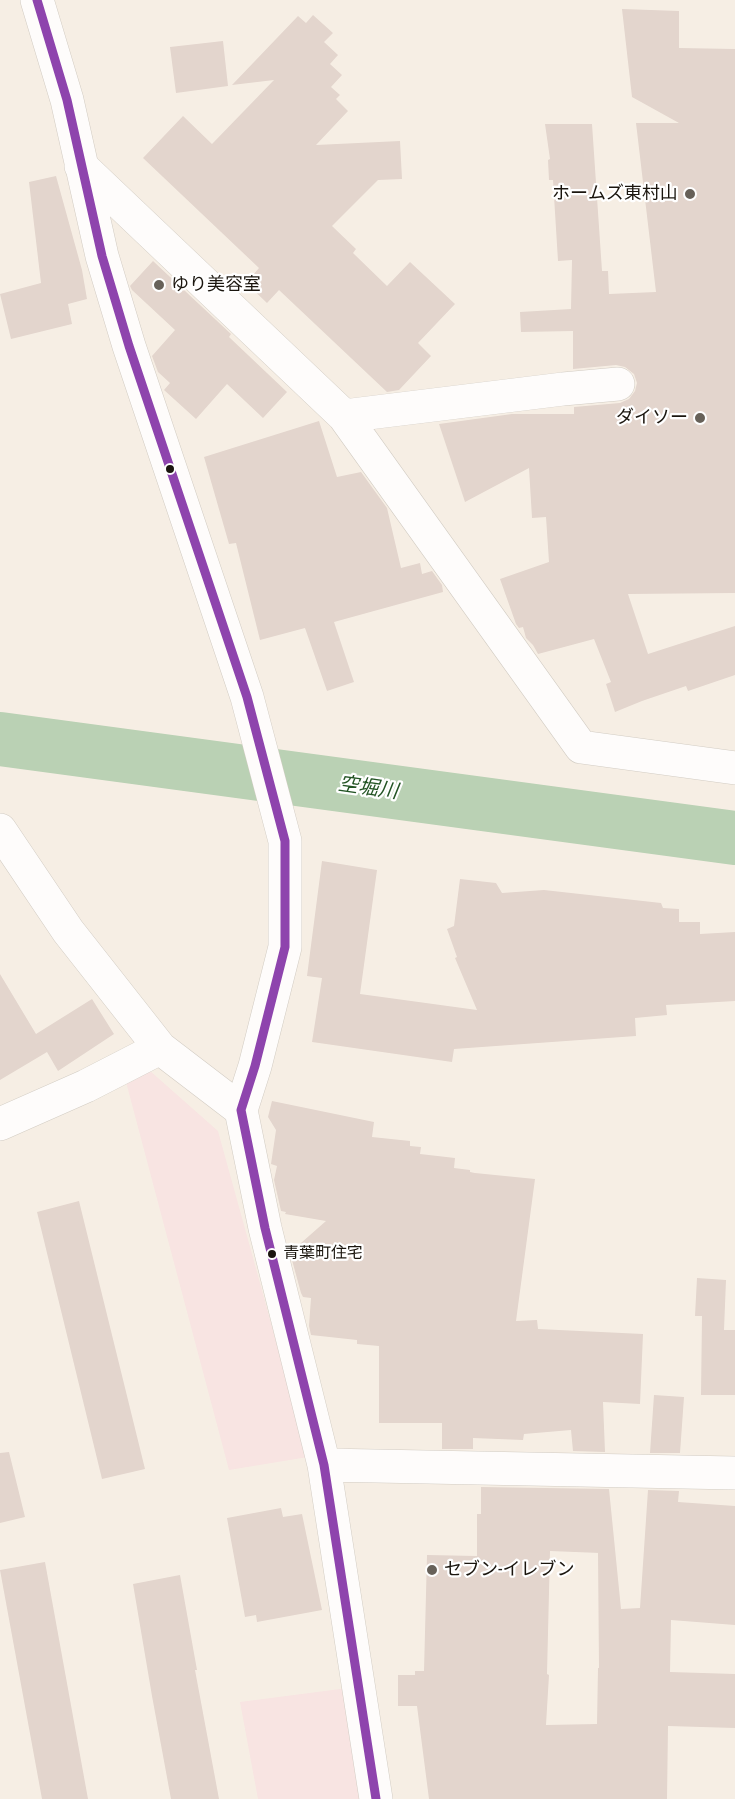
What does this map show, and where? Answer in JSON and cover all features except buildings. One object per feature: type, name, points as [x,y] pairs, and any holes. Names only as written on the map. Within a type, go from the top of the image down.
[{"type":"street","points":[[37,0],[67,100],[102,255],[129,346],[247,697],[285,841],[285,947],[255,1066],[241,1110],[265,1228],[324,1465],[376,1799]]},
{"type":"street","points":[[81,166],[344,416],[581,747],[735,768]]},
{"type":"street","points":[[344,416],[618,384]]},
{"type":"street","points":[[0,830],[68,931],[160,1048],[241,1110]]},
{"type":"street","points":[[0,1124],[86,1086],[160,1048]]},
{"type":"street","points":[[324,1465],[735,1473]]},
{"type":"shaded area","points":[[149,1070],[218,1131],[308,1457],[229,1470],[126,1082]]},
{"type":"shaded area","points":[[348,1688],[365,1799],[258,1799],[240,1702]]},
{"type":"waterway","name":"空堀川","points":[[0,739],[735,838]]},
{"type":"transit line","points":[[37,0],[67,100],[102,256],[129,346],[247,697],[285,841],[285,947],[255,1066],[241,1110],[265,1228],[324,1465],[376,1799]]},
{"type":"place","name":"ホームズ東村山","points":[[690,194]]},
{"type":"place","name":"ゆり美容室","points":[[159,285]]},
{"type":"place","name":"ダイソー","points":[[700,418]]},
{"type":"place","name":"青葉町住宅","points":[[272,1254]]},
{"type":"place","name":"セブン-イレブン","points":[[432,1570]]}]
